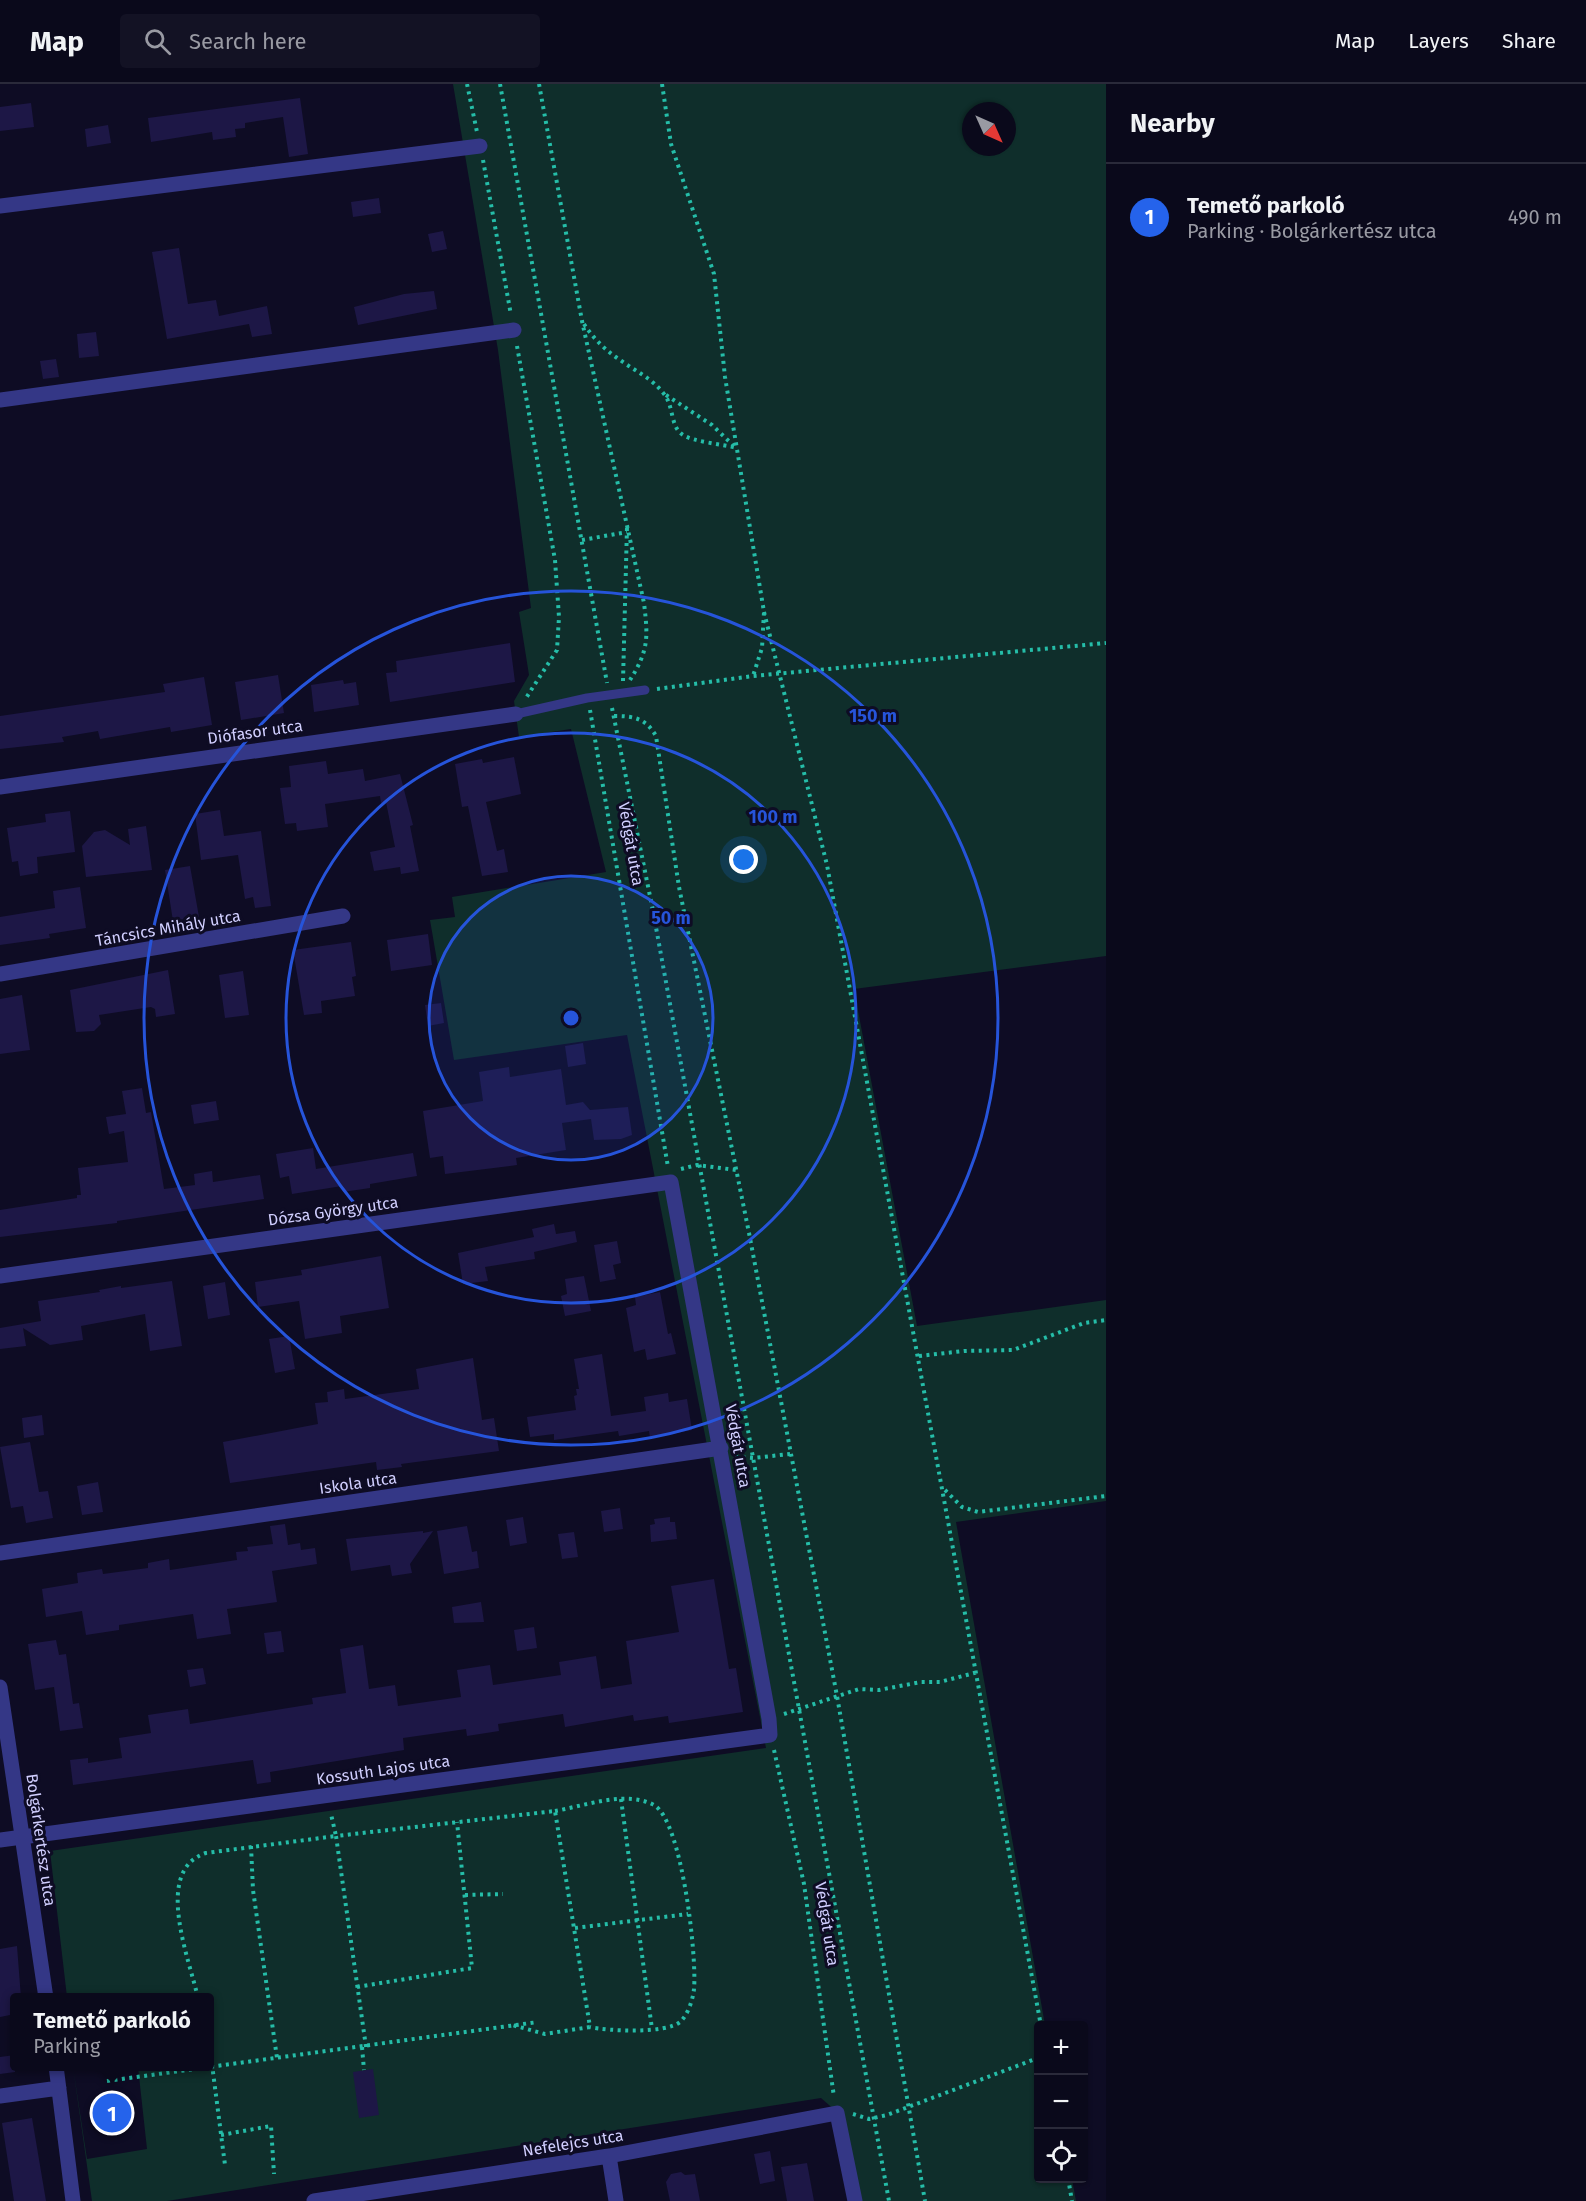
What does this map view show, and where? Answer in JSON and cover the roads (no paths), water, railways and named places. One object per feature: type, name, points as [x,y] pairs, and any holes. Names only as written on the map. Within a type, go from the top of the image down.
[{"type":"street","points":[[0,207],[480,146]]},
{"type":"street","points":[[0,400],[514,330]]},
{"type":"street","name":"Diófasor utca","points":[[0,787],[516,714]]},
{"type":"street","name":"Táncsics Mihály utca","points":[[0,974],[343,916]]},
{"type":"street","name":"Dózsa György utca","points":[[0,1276],[670,1178]]},
{"type":"street","name":"Védgát utca","points":[[670,1178],[770,1727]]},
{"type":"street","name":"Iskola utca","points":[[0,1553],[721,1448]]},
{"type":"street","name":"Bolgárkertész utca","points":[[0,1687],[45,1993]]},
{"type":"street","name":"Kossuth Lajos utca","points":[[0,1840],[770,1727]]},
{"type":"street","points":[[57,2071],[73,2201]]},
{"type":"street","points":[[0,2096],[59,2088]]},
{"type":"street","name":"Nefelejcs utca","points":[[314,2201],[349,2199],[609,2156],[837,2113],[855,2201]]},
{"type":"street","points":[[609,2156],[616,2201]]},
{"type":"lane","points":[[516,714],[587,698],[645,690]]},
{"type":"place","name":"Temető parkoló","points":[[112,2113]]}]
